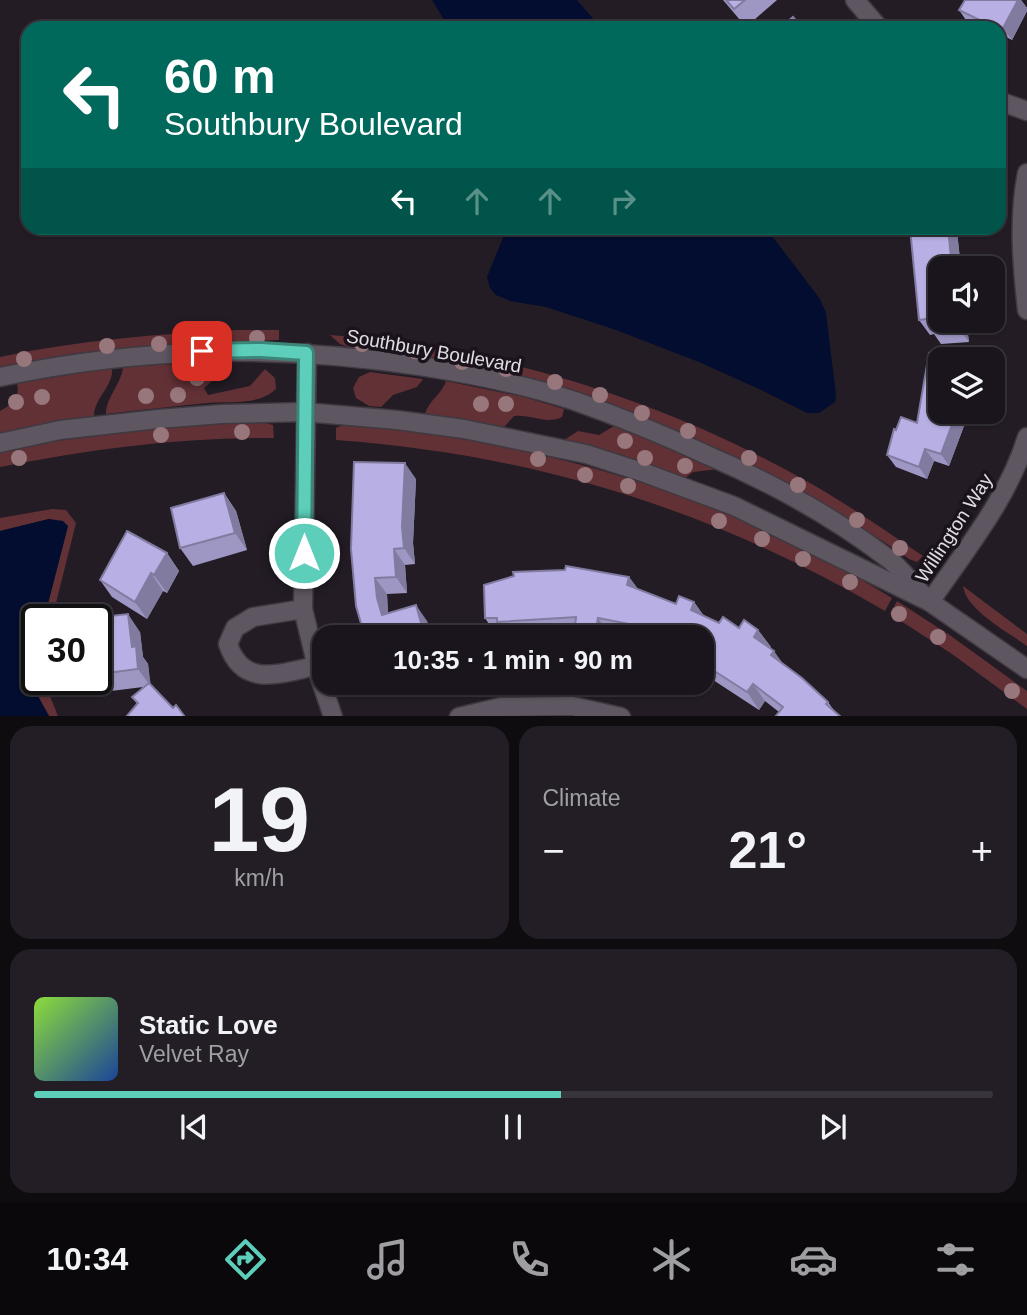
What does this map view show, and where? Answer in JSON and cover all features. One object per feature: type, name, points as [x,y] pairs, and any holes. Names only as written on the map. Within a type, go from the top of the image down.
[{"type":"street","points":[[855,0],[873,21]]},
{"type":"street","points":[[1006,104],[1027,111]]},
{"type":"street","points":[[1027,173],[1022,198],[1023,274],[1027,310]]},
{"type":"street","name":"Southbury Boulevard","points":[[0,377],[87,360],[242,350],[390,361],[500,380],[573,401],[638,424],[743,470],[807,505],[888,558],[930,602]]},
{"type":"street","points":[[306,353],[303,609],[312,648]]},
{"type":"street","name":"Southbury Boulevard","points":[[0,443],[60,430],[158,419],[304,412],[464,429],[586,454],[734,506],[930,602],[1027,669]]},
{"type":"street","name":"Willington Way","points":[[930,602],[994,509],[1015,473],[1027,437]]},
{"type":"street","points":[[303,609],[253,617],[235,628],[228,644],[233,657],[243,670],[257,674],[312,667]]},
{"type":"street","points":[[326,695],[333,716]]},
{"type":"street","points":[[459,716],[501,707],[572,706],[621,716]]},
{"type":"shaded area","points":[[238,330],[279,330],[279,340],[98,351],[0,367],[0,357],[59,346]]},
{"type":"shaded area","points":[[330,335],[392,342],[514,365],[632,401],[746,449],[801,478],[923,556],[917,562],[909,559],[779,479],[712,446],[644,418],[574,393],[502,374],[428,359],[352,348],[340,344]]},
{"type":"shaded area","points":[[225,361],[223,371],[204,388],[208,395],[250,386],[265,369],[275,378],[276,389],[252,400],[106,414],[108,402],[123,367]]},
{"type":"shaded area","points":[[112,368],[110,381],[97,403],[94,416],[0,433],[0,411],[14,400],[17,383]]},
{"type":"shaded area","points":[[370,372],[423,379],[417,387],[393,395],[381,407],[369,406],[356,398],[353,388],[359,377]]},
{"type":"shaded area","points":[[446,381],[524,397],[564,409],[562,417],[544,420],[514,416],[504,427],[425,414]]},
{"type":"shaded area","points":[[261,422],[273,425],[274,438],[136,445],[0,467],[0,452],[32,445],[130,431]]},
{"type":"shaded area","points":[[614,426],[719,469],[693,472],[685,478],[564,440],[578,431],[599,435]]},
{"type":"shaded area","points":[[336,428],[389,428],[469,440],[580,464],[634,480],[741,520],[793,543],[892,598],[885,611],[754,543],[621,493],[482,459],[410,447],[336,440]]},
{"type":"shaded area","points":[[52,509],[66,510],[76,523],[56,604],[48,604],[68,526],[49,519],[0,531],[0,518]]},
{"type":"shaded area","points":[[963,586],[1027,634],[1027,646],[980,612],[966,595]]},
{"type":"shaded area","points":[[897,601],[1027,691],[1027,709],[952,654],[890,614]]},
{"type":"shaded area","points":[[38,695],[49,695],[58,716],[49,716]]},
{"type":"water","points":[[432,0],[577,0],[595,21],[445,21]]},
{"type":"water","points":[[504,235],[771,235],[820,299],[826,313],[835,402],[819,413],[807,413],[699,362],[616,330],[546,307],[510,301],[496,295],[490,288],[487,277]]},
{"type":"water","points":[[49,519],[63,521],[68,526],[48,604],[21,604],[21,695],[37,695],[49,716],[0,716],[0,531]]},
{"type":"building","points":[[726,0],[745,0],[734,9]]},
{"type":"building","points":[[965,0],[1018,0],[1006,22],[982,21],[959,10]]},
{"type":"building","points":[[911,235],[949,235],[951,256],[928,256],[928,319],[919,320]]},
{"type":"building","points":[[928,359],[928,424],[952,424],[941,454],[925,449],[919,467],[887,455],[894,429],[896,430],[901,417],[917,423]]},
{"type":"building","points":[[354,462],[405,463],[402,527],[404,548],[394,549],[396,577],[375,578],[377,598],[382,615],[416,605],[422,625],[362,625],[356,606],[351,549]]},
{"type":"building","points":[[224,493],[235,533],[180,548],[171,508]]},
{"type":"building","points":[[127,531],[167,553],[154,575],[151,573],[135,602],[100,580]]},
{"type":"building","points":[[566,566],[629,577],[627,585],[676,604],[679,596],[694,602],[691,610],[719,623],[723,617],[739,628],[744,620],[758,630],[754,637],[774,651],[771,655],[802,678],[840,716],[776,716],[783,707],[753,684],[747,692],[714,671],[714,625],[634,625],[598,618],[597,625],[575,625],[576,617],[497,622],[497,618],[485,618],[484,585],[514,576],[513,572],[565,570]]},
{"type":"building","points":[[128,614],[132,647],[136,646],[138,669],[112,672],[112,616]]},
{"type":"building","points":[[149,683],[173,708],[176,705],[184,716],[127,716],[138,703],[132,697]]},
{"type":"route","points":[[202,351],[261,350],[306,353],[304,553]]}]
